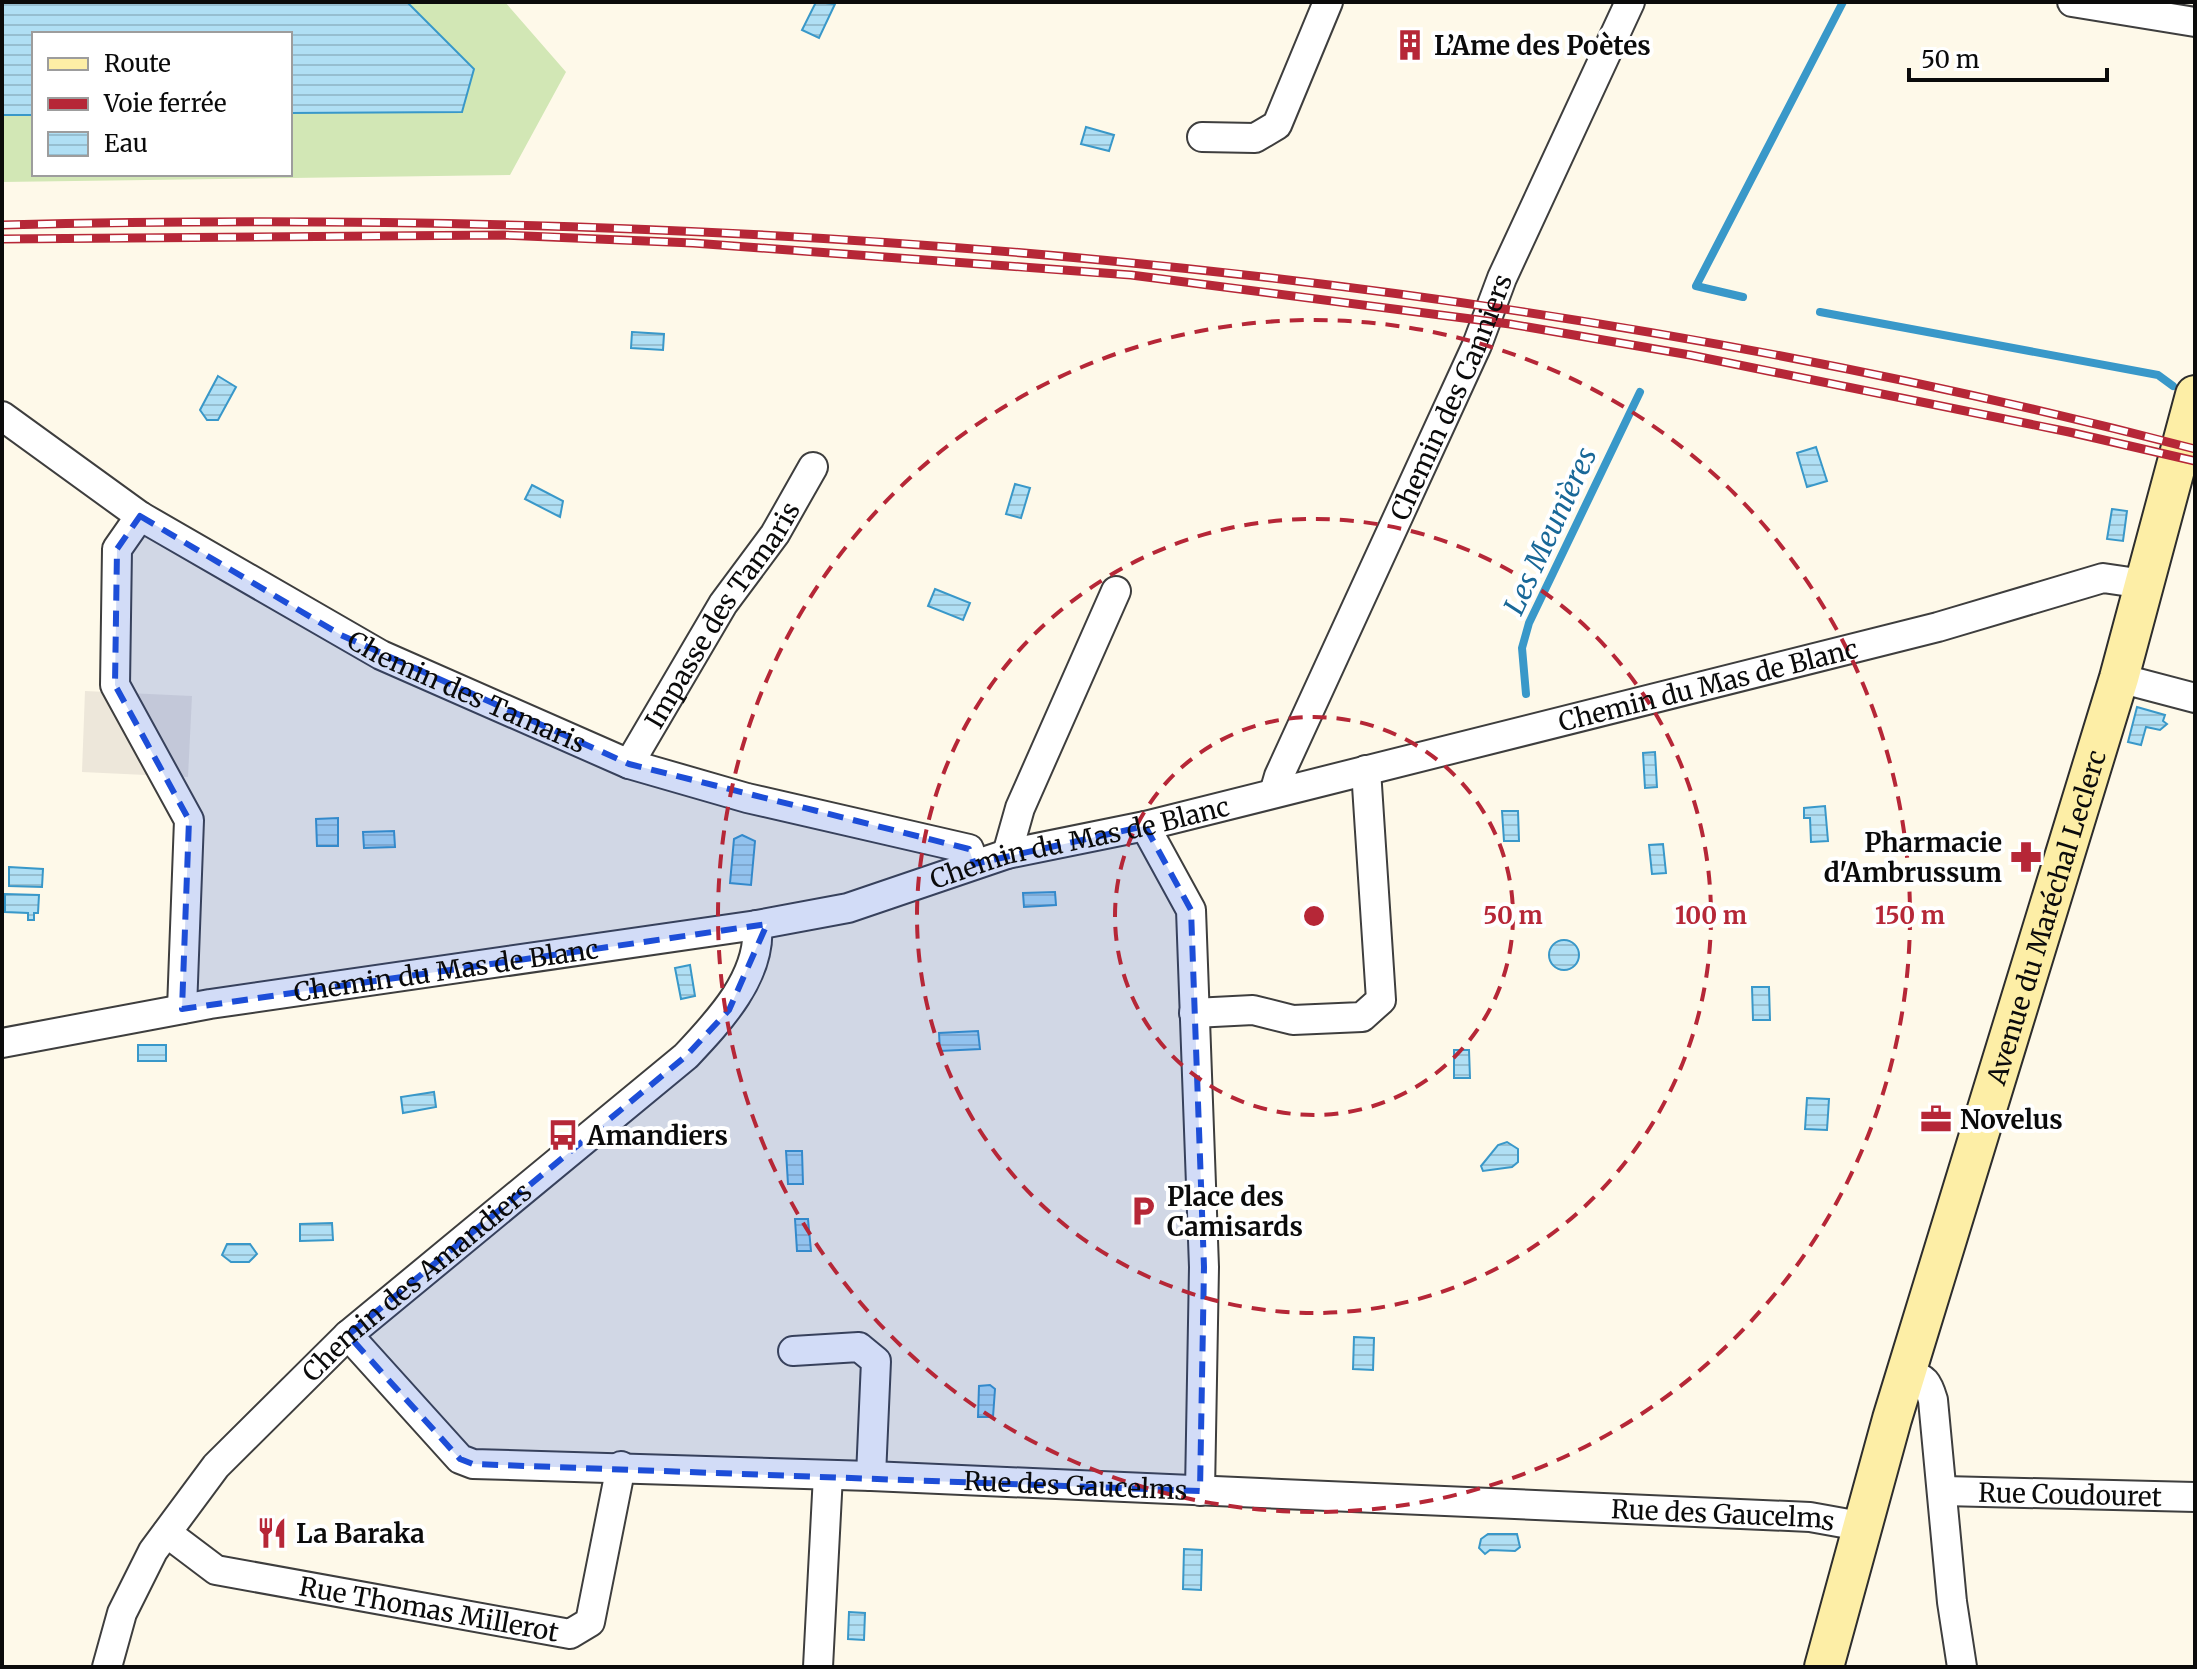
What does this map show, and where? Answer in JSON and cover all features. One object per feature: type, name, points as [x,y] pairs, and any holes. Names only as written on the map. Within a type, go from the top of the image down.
[{"type":"main road","name":"Avenue du Maréchal Leclerc","points":[[1824,1667],[1860,1526],[2119,678],[2195,395]]},
{"type":"street","points":[[1202,137],[1255,138],[1277,125],[1328,2]]},
{"type":"street","name":"Chemin des Canniers","points":[[1274,793],[1279,776],[1477,345],[1502,278],[1630,2]]},
{"type":"street","points":[[2072,2],[2111,5],[2195,22]]},
{"type":"street","name":"Chemin des Tamaris","points":[[2,416],[140,516],[341,635],[629,764],[747,798],[969,849],[974,864]]},
{"type":"street","name":"Impasse des Tamaris","points":[[629,764],[723,604],[775,534],[813,467]]},
{"type":"street","points":[[140,516],[117,549],[115,685],[189,820],[182,1009]]},
{"type":"street","name":"Chemin du Mas de Blanc","points":[[2,1043],[182,1009],[757,925],[848,908],[1007,854],[1145,826],[1938,627],[2103,578],[2144,584]]},
{"type":"street","points":[[1007,854],[1020,808],[1116,591]]},
{"type":"street","points":[[2119,678],[2195,698]]},
{"type":"street","points":[[1194,1013],[1253,1010],[1293,1020],[1362,1017],[1381,1000],[1366,770]]},
{"type":"street","points":[[1145,826],[1191,910],[1204,1267],[1200,1491]]},
{"type":"street","name":"Chemin des Amandiers","points":[[107,1667],[122,1613],[153,1551],[216,1466],[348,1335],[686,1056],[729,1010],[759,943],[757,925]]},
{"type":"street","name":"Rue des Gaucelms","points":[[348,1335],[460,1459],[473,1464],[621,1466],[1810,1517],[1860,1526]]},
{"type":"street","points":[[793,1351],[859,1347],[876,1361],[871,1476]]},
{"type":"street","points":[[1907,1374],[1921,1377],[1928,1383],[1933,1400],[1944,1491],[1952,1602],[1962,1667]]},
{"type":"street","name":"Rue Thomas Millerot","points":[[167,1533],[216,1570],[570,1634],[590,1622],[621,1466]]},
{"type":"street","points":[[818,1667],[828,1475]]},
{"type":"street","name":"Rue Coudouret","points":[[1944,1491],[2195,1497]]},
{"type":"highlighted area","points":[[140,516],[341,635],[629,764],[969,849],[974,864],[1145,826],[1191,910],[1204,1267],[1200,1491],[473,1464],[460,1459],[355,1345],[348,1335],[686,1056],[729,1010],[767,924],[182,1009],[189,820],[115,685],[117,549]]},
{"type":"green space","points":[[2,2],[505,2],[566,72],[510,175],[2,182]]},
{"type":"shaded area","points":[[85,691],[192,696],[188,777],[82,772]]},
{"type":"water","points":[[2,2],[407,2],[474,69],[462,112],[292,113],[292,32],[32,32],[32,115],[2,115]]},
{"type":"water","points":[[816,2],[835,4],[819,38],[802,30]]},
{"type":"water","points":[[1086,127],[1114,135],[1109,151],[1081,144]]},
{"type":"water","points":[[632,332],[664,334],[663,350],[631,348]]},
{"type":"water","points":[[218,376],[236,387],[218,420],[207,420],[200,410]]},
{"type":"water","points":[[1816,447],[1827,481],[1807,487],[1797,453]]},
{"type":"water","points":[[1015,484],[1030,488],[1021,518],[1006,514]]},
{"type":"water","points":[[532,485],[563,501],[560,517],[525,499]]},
{"type":"water","points":[[2112,509],[2127,511],[2123,541],[2107,539]]},
{"type":"water","points":[[935,589],[970,603],[963,620],[928,606]]},
{"type":"water","points":[[2137,707],[2165,715],[2163,721],[2167,724],[2160,730],[2146,727],[2141,745],[2128,742]]},
{"type":"water","points":[[1655,752],[1657,787],[1645,788],[1643,753]]},
{"type":"water","points":[[1825,806],[1828,841],[1811,842],[1810,818],[1804,818],[1804,808]]},
{"type":"water","points":[[1502,811],[1518,811],[1519,841],[1504,841]]},
{"type":"water","points":[[338,818],[338,846],[317,846],[316,819]]},
{"type":"water","points":[[394,831],[395,847],[364,848],[363,832]]},
{"type":"water","points":[[742,835],[755,841],[751,885],[730,883],[734,839]]},
{"type":"water","points":[[1663,844],[1666,873],[1652,874],[1649,845]]},
{"type":"water","points":[[9,867],[43,869],[42,887],[9,886]]},
{"type":"water","points":[[1055,892],[1056,905],[1024,907],[1023,893]]},
{"type":"water","points":[[5,894],[39,895],[38,913],[34,913],[34,920],[28,920],[28,913],[5,912]]},
{"type":"water","points":[[1564,940],[1574,945],[1579,955],[1574,965],[1564,970],[1554,965],[1549,955],[1554,945]]},
{"type":"water","points":[[690,965],[695,996],[681,999],[675,968]]},
{"type":"water","points":[[1752,987],[1769,987],[1770,1020],[1753,1020]]},
{"type":"water","points":[[978,1031],[980,1049],[940,1051],[939,1033]]},
{"type":"water","points":[[138,1045],[166,1045],[166,1061],[138,1061]]},
{"type":"water","points":[[1454,1050],[1469,1050],[1470,1078],[1454,1078]]},
{"type":"water","points":[[434,1092],[436,1107],[403,1113],[401,1097]]},
{"type":"water","points":[[1807,1098],[1829,1099],[1827,1130],[1805,1129]]},
{"type":"water","points":[[1507,1142],[1518,1149],[1518,1162],[1512,1167],[1483,1171],[1481,1166],[1498,1145]]},
{"type":"water","points":[[786,1151],[802,1151],[803,1184],[788,1184]]},
{"type":"water","points":[[795,1219],[808,1219],[811,1251],[797,1251]]},
{"type":"water","points":[[332,1223],[333,1240],[300,1241],[300,1224]]},
{"type":"water","points":[[227,1244],[250,1244],[257,1254],[249,1262],[231,1262],[222,1255]]},
{"type":"water","points":[[1354,1337],[1374,1338],[1373,1370],[1353,1369]]},
{"type":"water","points":[[990,1385],[995,1389],[993,1417],[978,1417],[979,1386]]},
{"type":"water","points":[[1488,1534],[1517,1534],[1520,1547],[1515,1551],[1490,1550],[1485,1554],[1479,1548],[1481,1539]]},
{"type":"water","points":[[1184,1549],[1202,1550],[1201,1590],[1183,1589]]},
{"type":"water","points":[[849,1612],[865,1613],[864,1640],[848,1639]]},
{"type":"waterway","name":"Les Meunières","points":[[1743,297],[1696,286],[1843,2]]},
{"type":"waterway","points":[[1820,312],[2158,375],[2173,386]]},
{"type":"waterway","name":"Les Meunières","points":[[1526,694],[1522,648],[1529,623],[1640,392]]},
{"type":"railway","points":[[2,225],[279,222],[555,226],[831,239],[1107,260],[1381,292],[1654,333],[1926,385],[2195,449]]},
{"type":"railway","points":[[2,239],[504,235],[693,243],[1131,275],[1510,324],[1690,355],[2069,432],[2195,461]]},
{"type":"place","name":"L’Ame des Poètes","points":[[1410,45]]},
{"type":"place","name":"Pharmacie d'Ambrussum","points":[[2026,857]]},
{"type":"place","name":"Novelus","points":[[1936,1119]]},
{"type":"place","name":"Amandiers","points":[[563,1135]]},
{"type":"place","name":"Place des Camisards","points":[[1143,1211]]},
{"type":"place","name":"La Baraka","points":[[272,1533]]}]
